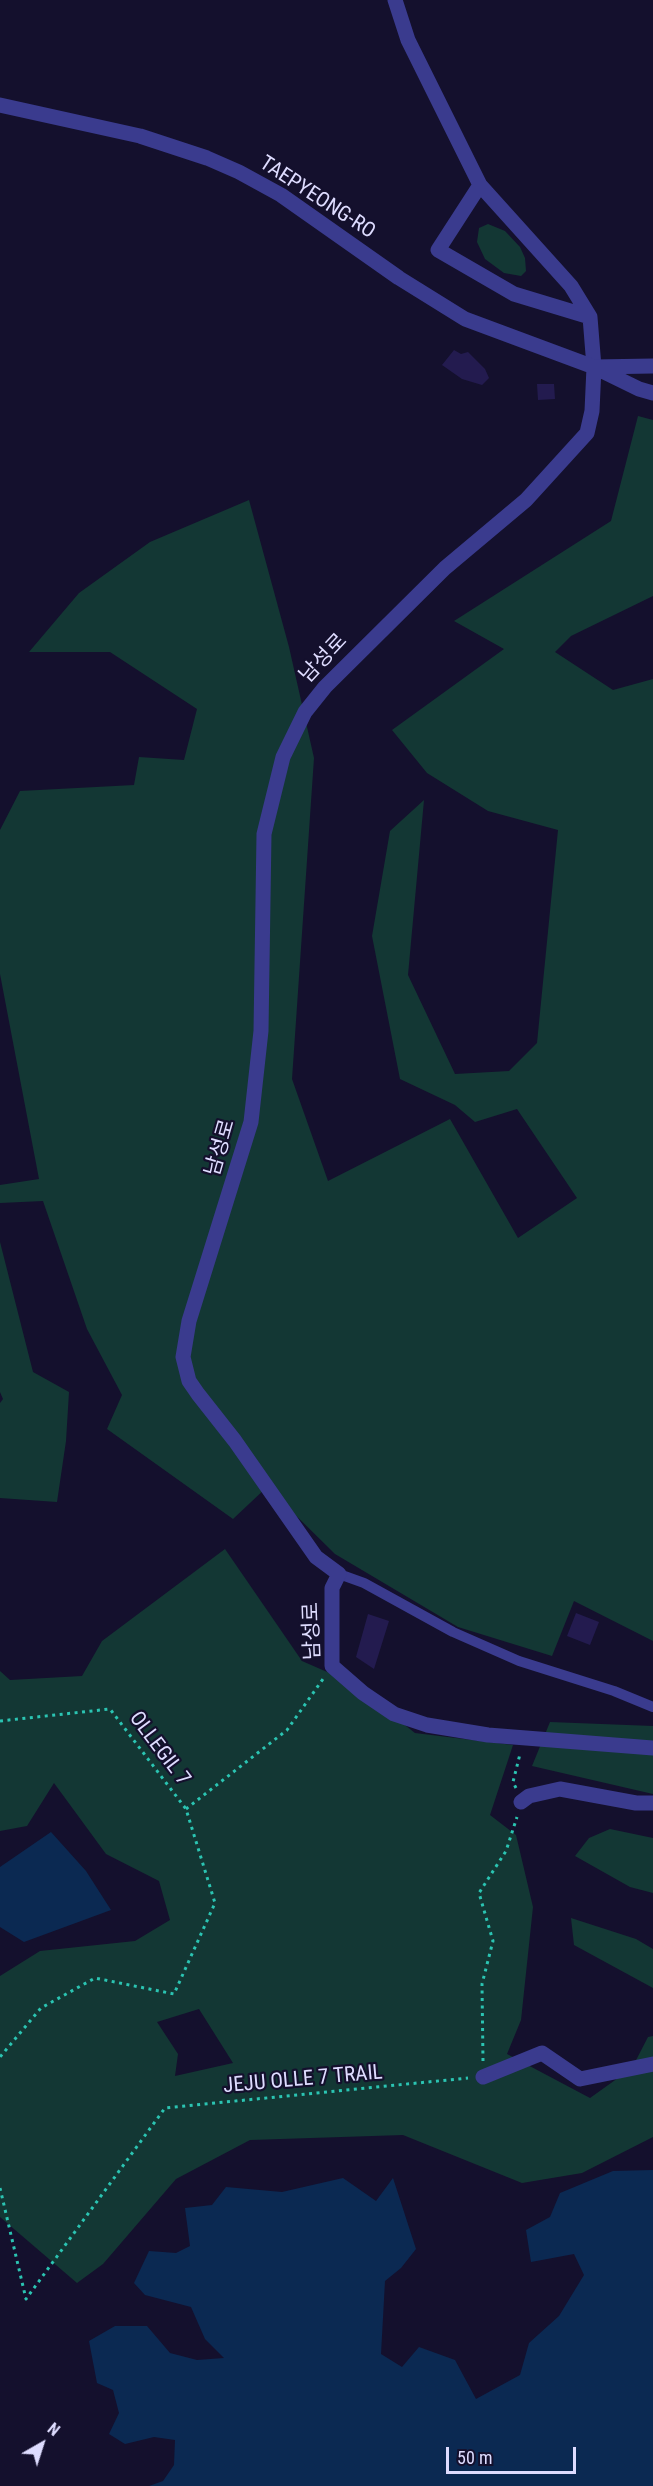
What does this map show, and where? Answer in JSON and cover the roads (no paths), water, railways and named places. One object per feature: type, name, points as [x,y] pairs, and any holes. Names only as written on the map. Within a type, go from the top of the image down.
[{"type":"street","points":[[395,0],[408,40],[480,185],[571,286],[590,317]]},
{"type":"street","name":"TAEPYEONG-RO","points":[[0,105],[140,136],[207,158],[239,172],[281,195],[399,278],[465,319],[594,367],[639,389],[653,393]]},
{"type":"street","points":[[480,185],[438,250],[514,294],[590,317]]},
{"type":"street","name":"남성로","points":[[590,317],[594,367],[592,411],[587,433],[526,500],[445,568],[324,687],[305,712],[294,733],[276,779],[264,834],[261,1031],[251,1122],[189,1322],[183,1357],[189,1381],[198,1394],[236,1441],[316,1557],[339,1574],[332,1588],[332,1666],[363,1693],[394,1714],[427,1725],[521,1737],[653,1748]]},
{"type":"street","name":"TAEPYEONG-RO","points":[[594,367],[638,364],[653,366]]},
{"type":"street","points":[[521,1802],[529,1796],[560,1789],[636,1803],[653,1803]]},
{"type":"street","points":[[483,2077],[542,2053],[580,2079],[653,2064]]},
{"type":"lane","points":[[339,1574],[364,1583],[453,1632],[519,1661],[614,1691],[653,1707]]},
{"type":"water","points":[[51,1832],[86,1871],[111,1910],[24,1942],[0,1927],[0,1867]]},
{"type":"water","points":[[653,2170],[653,2486],[149,2486],[163,2481],[174,2465],[175,2440],[154,2437],[125,2444],[109,2434],[119,2413],[113,2390],[97,2383],[89,2341],[115,2326],[147,2326],[170,2353],[197,2360],[224,2358],[205,2339],[191,2307],[145,2295],[134,2283],[149,2251],[176,2253],[190,2246],[185,2208],[212,2205],[226,2187],[282,2192],[343,2178],[376,2201],[393,2178],[416,2249],[401,2268],[385,2281],[381,2354],[402,2367],[419,2347],[455,2360],[476,2399],[520,2375],[529,2343],[559,2316],[584,2275],[574,2254],[531,2262],[526,2230],[550,2217],[560,2193],[613,2171]]}]
